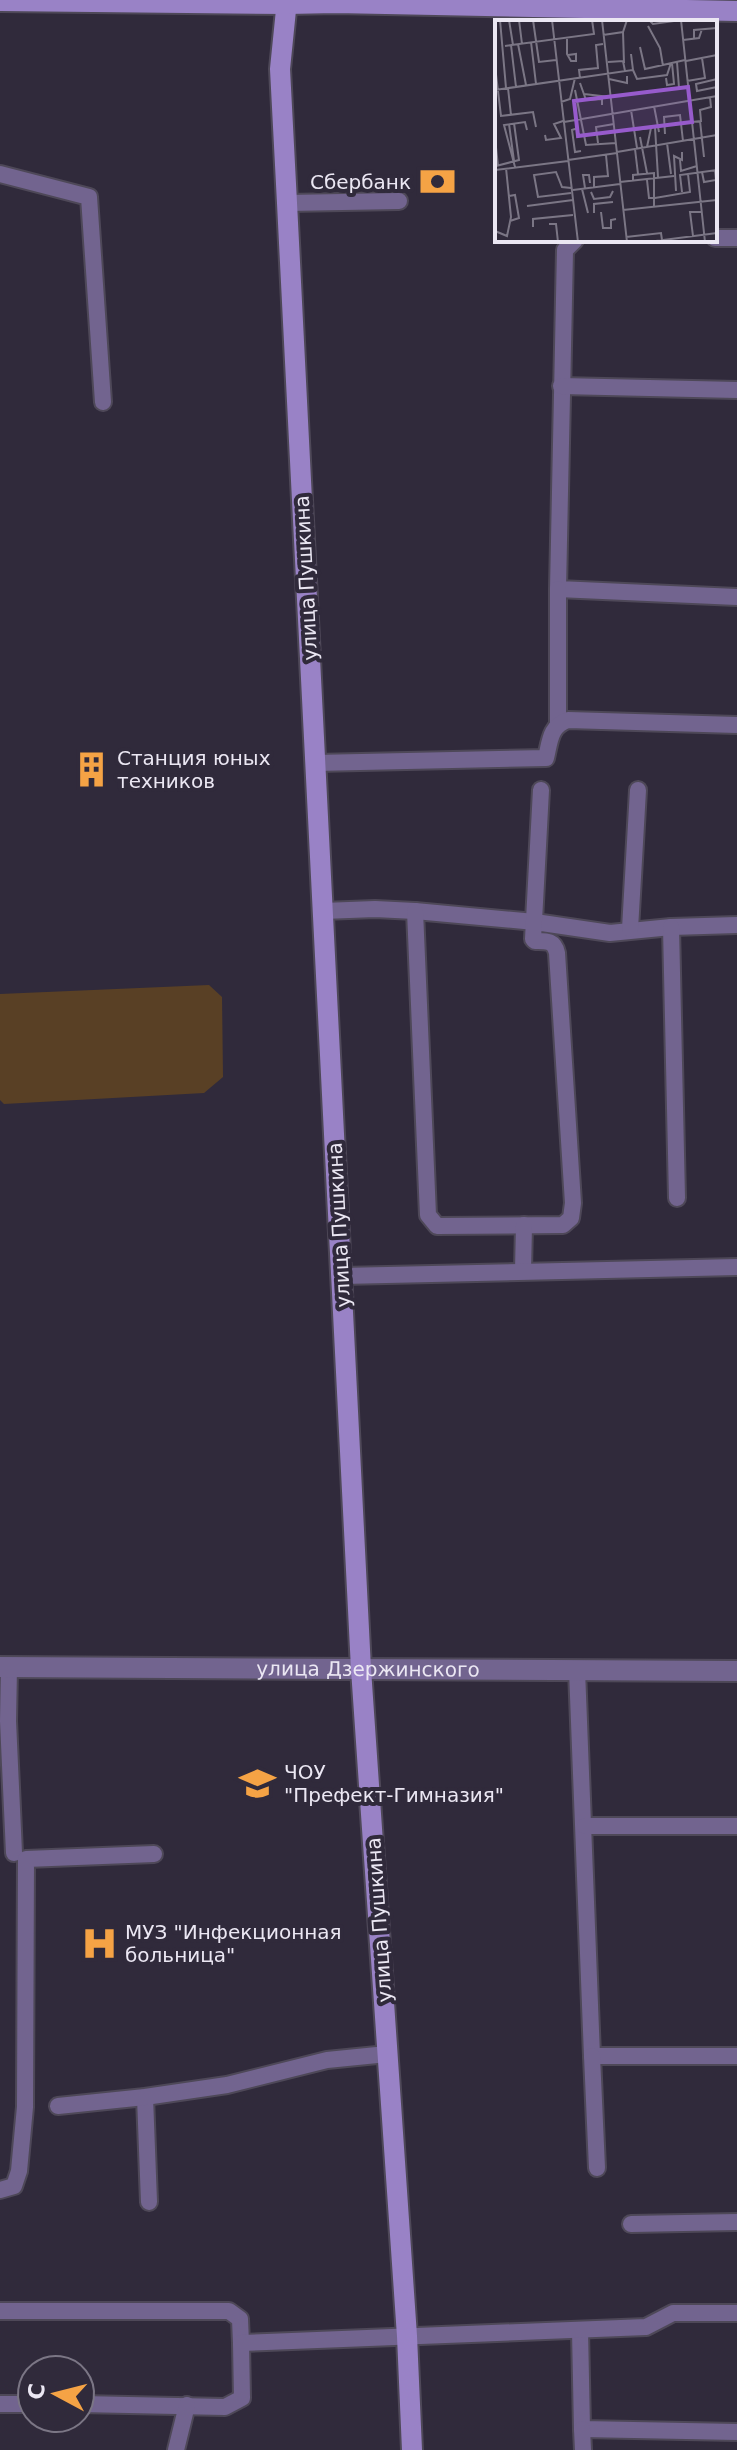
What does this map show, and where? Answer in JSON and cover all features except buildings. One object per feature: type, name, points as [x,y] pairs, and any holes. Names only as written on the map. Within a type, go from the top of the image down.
[{"type":"main road","points":[[0,1],[287,2],[737,11]]},
{"type":"main road","name":"улица Пушкина","points":[[287,2],[280,69],[361,1669],[407,2336],[412,2450]]},
{"type":"street","name":"улица Дзержинского","points":[[4,1667],[737,1671]]},
{"type":"lane","points":[[0,174],[89,197],[103,402]]},
{"type":"lane","points":[[287,203],[399,201]]},
{"type":"lane","points":[[315,763],[546,758],[551,733],[558,723],[565,250],[573,242]]},
{"type":"lane","points":[[561,386],[737,390]]},
{"type":"lane","points":[[558,589],[737,597]]},
{"type":"lane","points":[[558,723],[568,720],[737,725]]},
{"type":"lane","points":[[415,911],[428,1215],[437,1226],[563,1225],[571,1218],[573,1203],[557,953],[555,945],[550,942],[533,939],[541,790]]},
{"type":"lane","points":[[630,929],[638,790]]},
{"type":"lane","points":[[323,911],[415,911],[535,922],[610,933],[630,929],[737,925]]},
{"type":"lane","points":[[671,927],[677,1198]]},
{"type":"lane","points":[[523,1271],[524,1225]]},
{"type":"lane","points":[[342,1276],[737,1267]]},
{"type":"lane","points":[[0,2190],[14,2186],[19,2171],[25,2107],[4,1667]]},
{"type":"lane","points":[[577,1670],[597,2168]]},
{"type":"lane","points":[[585,1826],[737,1826]]},
{"type":"lane","points":[[13,1857],[154,1854]]},
{"type":"lane","points":[[58,2106],[227,2085],[327,2060],[387,2054]]},
{"type":"lane","points":[[592,2056],[737,2056]]},
{"type":"lane","points":[[145,2097],[149,2202]]},
{"type":"lane","points":[[631,2224],[737,2222]]},
{"type":"lane","points":[[0,2311],[229,2311],[240,2319],[242,2398],[225,2407],[96,2404]]},
{"type":"lane","points":[[241,2343],[646,2327],[673,2313],[737,2313]]},
{"type":"lane","points":[[580,2330],[583,2450]]},
{"type":"lane","points":[[176,2450],[187,2405]]},
{"type":"lane","points":[[582,2429],[737,2432]]},
{"type":"shaded area","points":[[209,985],[222,997],[223,1077],[204,1093],[4,1104],[0,1100],[0,994]]},
{"type":"place","name":"Сбербанк","points":[[437,182]]},
{"type":"place","name":"Станция юных техников","points":[[91,770]]},
{"type":"place","name":"ЧОУ \"Префект-Гимназия\"","points":[[258,1784]]},
{"type":"place","name":"МУЗ \"Инфекционная больница\"","points":[[99,1944]]}]
